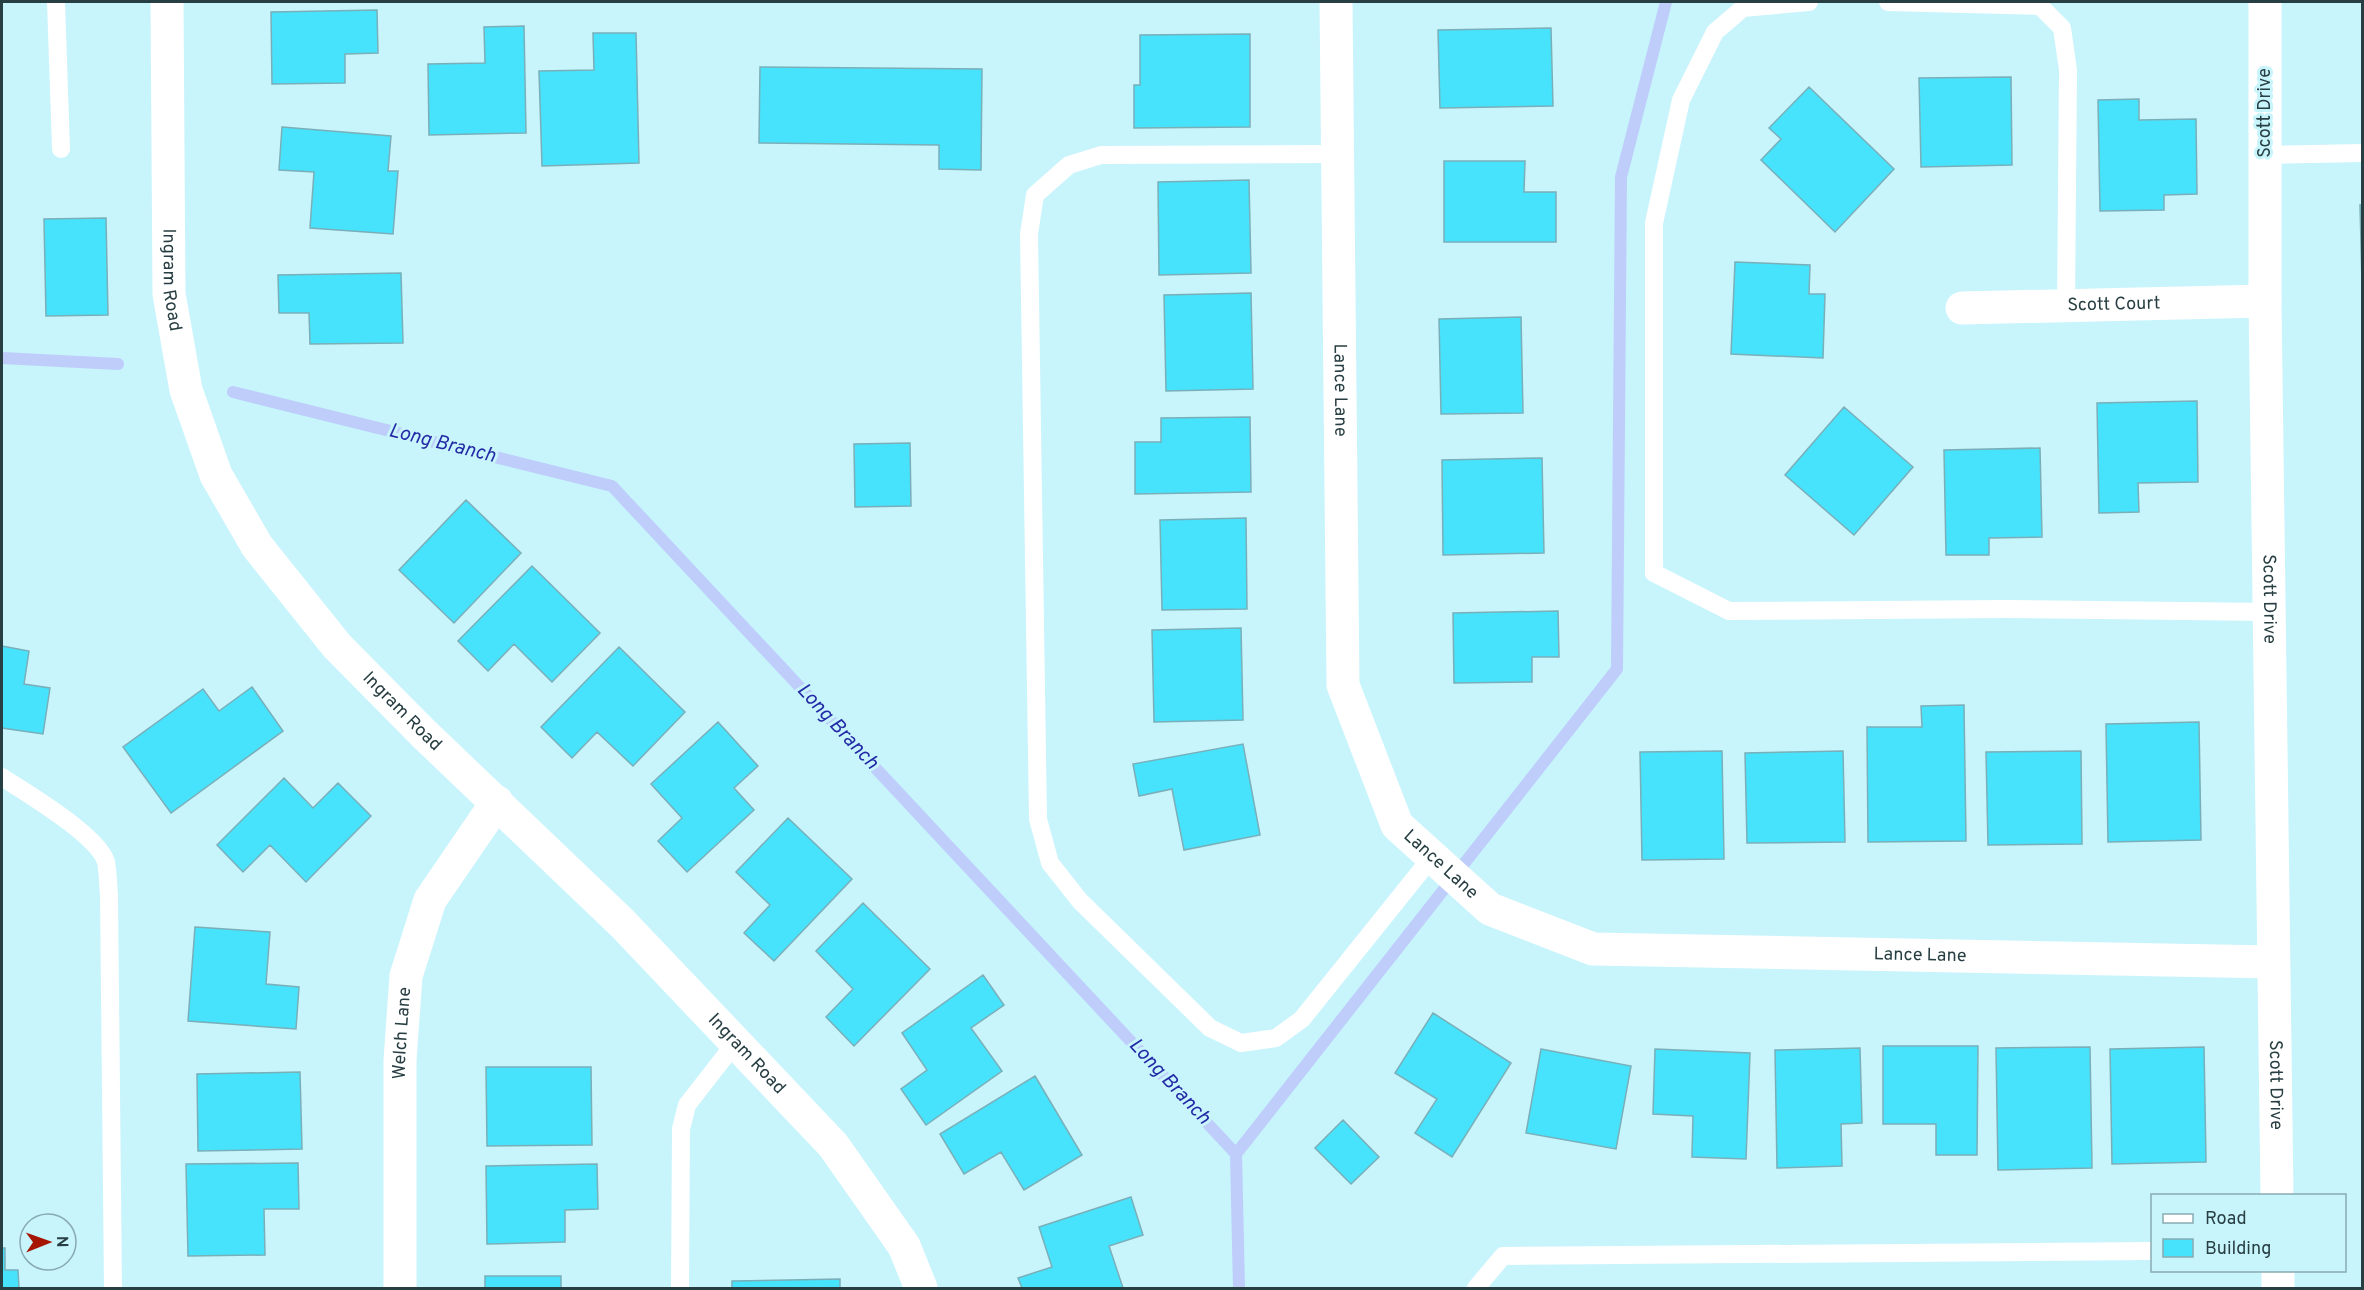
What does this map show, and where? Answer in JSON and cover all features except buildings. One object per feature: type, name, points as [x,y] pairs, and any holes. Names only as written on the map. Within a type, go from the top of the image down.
[{"type":"street","name":"Ingram Road","points":[[167,2],[170,294],[186,390],[216,475],[257,546],[337,646],[424,734],[622,923],[832,1145],[904,1246],[921,1288]]},
{"type":"street","name":"Lance Lane","points":[[1336,2],[1343,685],[1397,825],[1490,909],[1593,949],[2273,963]]},
{"type":"street","name":"Scott Drive","points":[[2265,2],[2265,301],[2277,1194]]},
{"type":"street","name":"Scott Court","points":[[1962,308],[2265,301]]},
{"type":"street","name":"Welch Lane","points":[[400,1288],[400,1060],[406,976],[430,900],[497,802]]},
{"type":"street","points":[[2278,1272],[2278,1288]]},
{"type":"lane","points":[[56,2],[61,149]]},
{"type":"lane","points":[[1809,2],[1743,8],[1715,32],[1681,100],[1654,223],[1654,573],[1729,611],[2007,609],[2269,612]]},
{"type":"lane","points":[[1888,2],[2040,6],[2062,28],[2067,70],[2066,307]]},
{"type":"lane","points":[[2265,155],[2362,153]]},
{"type":"lane","points":[[1338,154],[1101,155],[1069,165],[1035,195],[1029,234],[1038,819],[1050,863],[1080,901],[1210,1028],[1240,1043],[1276,1038],[1302,1019],[1432,857]]},
{"type":"lane","points":[[2,777],[59,814],[93,844],[105,861],[109,895],[113,1288]]},
{"type":"lane","points":[[680,1288],[681,1129],[687,1106],[736,1042]]},
{"type":"lane","points":[[1476,1288],[1503,1256],[2151,1251]]},
{"type":"waterway","points":[[1236,1154],[1617,669],[1621,177],[1666,2]]},
{"type":"waterway","points":[[2,358],[118,364]]},
{"type":"waterway","name":"Long Branch","points":[[233,392],[612,486],[1236,1154],[1239,1288]]}]
